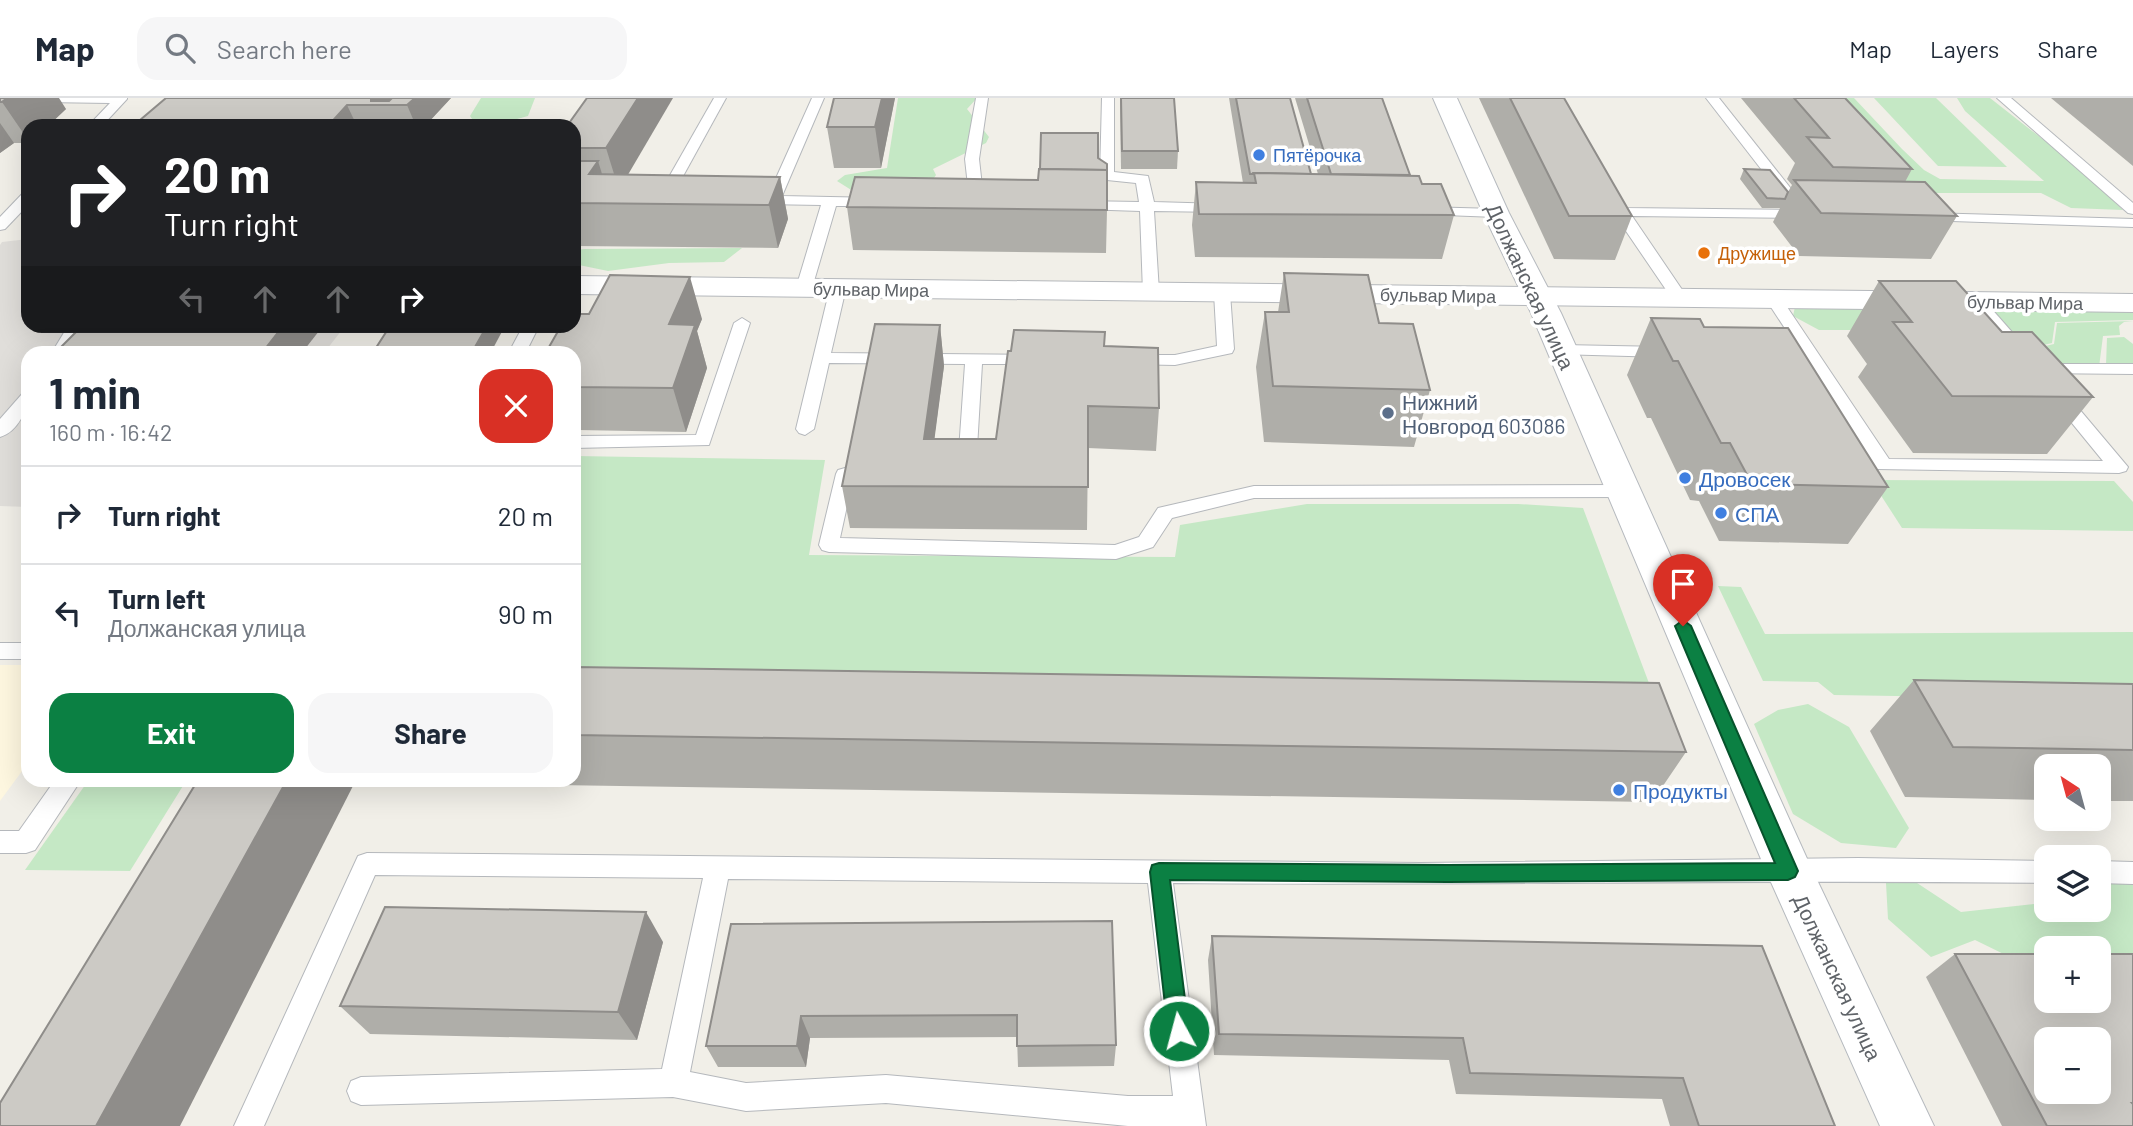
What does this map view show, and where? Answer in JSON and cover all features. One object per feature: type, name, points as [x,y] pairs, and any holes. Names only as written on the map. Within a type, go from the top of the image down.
[{"type":"street","name":"Должанская улица","points":[[1445,98],[1496,213],[1562,350],[1788,871],[1907,1126]]},
{"type":"street","name":"бульвар Мира","points":[[581,285],[2133,303]]},
{"type":"lane","points":[[43,98],[121,99],[102,119]]},
{"type":"lane","points":[[664,198],[720,98]]},
{"type":"lane","points":[[773,200],[818,98]]},
{"type":"lane","points":[[977,204],[972,159],[982,98]]},
{"type":"lane","points":[[1108,98],[1107,176],[1143,179],[1152,292]]},
{"type":"lane","points":[[1713,98],[1804,214]]},
{"type":"lane","points":[[2003,98],[2133,211]]},
{"type":"lane","points":[[1608,189],[1620,212],[1679,296]]},
{"type":"lane","points":[[746,200],[897,202]]},
{"type":"lane","points":[[804,288],[830,201]]},
{"type":"lane","points":[[0,226],[21,204]]},
{"type":"lane","points":[[1069,205],[1240,208]]},
{"type":"lane","points":[[1415,211],[1496,213]]},
{"type":"lane","points":[[1620,212],[1829,214]]},
{"type":"lane","points":[[1918,217],[2133,223]]},
{"type":"lane","points":[[805,429],[838,288]]},
{"type":"lane","points":[[1121,360],[1175,360],[1226,349],[1222,293]]},
{"type":"lane","points":[[1773,298],[1884,465],[2119,467],[1976,301]]},
{"type":"lane","points":[[581,442],[703,441],[742,323]]},
{"type":"lane","points":[[1562,350],[1681,352]]},
{"type":"lane","points":[[822,358],[1054,359]]},
{"type":"lane","points":[[967,466],[974,359]]},
{"type":"lane","points":[[2035,369],[2133,369]]},
{"type":"lane","points":[[0,431],[21,406]]},
{"type":"lane","points":[[845,474],[829,545],[1116,552],[1146,542],[1165,513],[1254,492],[1624,491]]},
{"type":"lane","points":[[0,651],[21,651]]},
{"type":"lane","points":[[0,842],[26,842],[64,787]]},
{"type":"lane","points":[[249,1126],[366,864],[1448,874],[2034,872]]},
{"type":"lane","points":[[673,1083],[718,868]]},
{"type":"lane","points":[[361,1091],[673,1083],[746,1097],[886,1089],[1190,1118],[1159,872]]},
{"type":"lane","points":[[2111,872],[2133,873]]},
{"type":"shaded area","points":[[21,240],[21,333],[340,333],[329,346],[21,346],[21,507],[0,506],[2,242]]},
{"type":"shaded area","points":[[0,665],[21,665],[21,772],[0,801]]},
{"type":"green space","points":[[481,98],[535,98],[528,116],[517,119],[472,119],[470,116]]},
{"type":"green space","points":[[898,98],[977,98],[967,109],[989,137],[986,143],[933,169],[936,175],[931,182],[856,193],[837,181],[845,175],[887,168]]},
{"type":"green space","points":[[1801,98],[1854,98],[1924,170],[1940,179],[2044,181],[1965,111],[1957,98],[1990,98],[2077,166],[2123,210],[2071,208],[2041,193],[1932,193],[1919,204]]},
{"type":"green space","points":[[1874,98],[1936,98],[2007,167],[1938,166]]},
{"type":"green space","points":[[742,248],[724,262],[669,263],[608,271],[581,265],[581,249]]},
{"type":"green space","points":[[1796,302],[2133,311],[2133,320],[2055,322],[2052,343],[2009,353],[1916,330],[1819,330],[1793,316]]},
{"type":"green space","points":[[2133,321],[2119,326],[2120,335],[2103,336],[2099,367],[2038,368],[2023,351],[2054,344],[2057,323]]},
{"type":"green space","points":[[2124,337],[2133,344],[2133,364],[2106,365],[2107,338]]},
{"type":"green space","points":[[581,456],[825,460],[809,555],[1175,557],[1180,525],[1307,504],[1518,504],[1583,508],[1661,715],[581,697]]},
{"type":"green space","points":[[1871,480],[2114,481],[2133,502],[2133,531],[1902,528]]},
{"type":"green space","points":[[1718,586],[1741,587],[1765,634],[2133,632],[2133,700],[1834,695],[1818,682],[1763,681]]},
{"type":"green space","points":[[1808,704],[1849,727],[1909,828],[1896,848],[1841,843],[1793,814],[1754,724],[1778,710]]},
{"type":"green space","points":[[84,787],[182,787],[130,871],[25,870]]},
{"type":"green space","points":[[2111,866],[2133,867],[2133,965],[2111,964],[2111,936],[2034,936],[2034,963],[2022,963],[1975,940],[1931,957],[1888,919],[1886,883],[1914,881],[1961,912],[2034,904],[2034,922],[2111,922]]},
{"type":"building","points":[[166,98],[371,98],[371,101],[389,101],[392,98],[415,98],[407,105],[347,105],[334,119],[141,119]]},
{"type":"building","points":[[587,98],[638,98],[606,148],[581,148],[581,119],[572,119]]},
{"type":"building","points":[[834,98],[882,98],[875,127],[827,127]]},
{"type":"building","points":[[1121,98],[1174,98],[1178,151],[1122,151]]},
{"type":"building","points":[[1236,98],[1290,98],[1311,174],[1250,174]]},
{"type":"building","points":[[1307,98],[1382,98],[1410,175],[1331,174]]},
{"type":"building","points":[[1510,98],[1564,98],[1632,216],[1569,216]]},
{"type":"building","points":[[1794,98],[1845,98],[1912,169],[1833,167],[1807,137],[1829,138]]},
{"type":"building","points":[[1041,133],[1098,133],[1098,158],[1107,164],[1107,170],[1040,169]]},
{"type":"building","points":[[581,161],[598,161],[589,174],[780,177],[769,205],[581,203]]},
{"type":"building","points":[[1039,169],[1107,170],[1107,210],[847,207],[855,177],[1038,180]]},
{"type":"building","points":[[1744,169],[1770,170],[1788,192],[1785,199],[1767,198]]},
{"type":"building","points":[[1254,173],[1419,176],[1422,184],[1441,184],[1454,215],[1199,214],[1196,182],[1256,183]]},
{"type":"building","points":[[1794,180],[1925,182],[1957,216],[1821,213]]},
{"type":"building","points":[[1284,273],[1368,275],[1379,323],[1413,324],[1430,390],[1273,386],[1265,312],[1289,312]]},
{"type":"building","points":[[610,275],[690,277],[669,324],[695,325],[673,388],[581,387],[581,346],[550,346],[557,333],[581,333],[581,314],[589,314]]},
{"type":"building","points":[[1879,281],[1956,281],[2002,332],[2032,332],[2093,397],[1952,396],[1893,322],[1912,322]]},
{"type":"building","points":[[1651,318],[1700,319],[1704,327],[1788,328],[1888,487],[1752,484],[1730,443],[1721,443],[1678,361],[1673,361]]},
{"type":"building","points":[[875,324],[940,325],[924,439],[996,439],[1008,351],[1011,351],[1014,330],[1105,332],[1104,346],[1158,348],[1159,408],[1088,406],[1088,487],[842,486]]},
{"type":"building","points":[[75,333],[278,333],[267,346],[62,346]]},
{"type":"building","points":[[386,333],[483,333],[476,346],[377,346]]},
{"type":"building","points":[[581,667],[1659,683],[1686,752],[581,735]]},
{"type":"building","points":[[1914,680],[2133,684],[2133,750],[1953,747]]},
{"type":"building","points":[[194,787],[283,787],[96,1126],[0,1126],[0,1103]]},
{"type":"building","points":[[385,907],[646,912],[618,1012],[340,1006]]},
{"type":"building","points":[[1112,921],[1116,1045],[1017,1046],[1017,1015],[801,1016],[797,1046],[706,1046],[731,924]]},
{"type":"building","points":[[1212,936],[1762,946],[1835,1126],[1699,1126],[1683,1078],[1470,1073],[1463,1038],[1219,1034]]},
{"type":"building","points":[[1955,954],[2034,954],[2034,1013],[2111,1013],[2111,954],[2133,954],[2133,1126],[2047,1126],[2035,1104],[2111,1104],[2111,1027],[2034,1027],[2034,1102]]},
{"type":"place","name":"Пятёрочка","points":[[1259,155]]},
{"type":"place","name":"Дружище","points":[[1704,253]]},
{"type":"place","name":"Нижний Новгород 603086","points":[[1388,413]]},
{"type":"place","name":"Дровосек","points":[[1685,478]]},
{"type":"place","name":"СПА","points":[[1721,513]]},
{"type":"place","name":"Продукты","points":[[1619,790]]},
{"type":"route","points":[[1179,1031],[1159,872],[1448,874],[1788,871],[1683,626]]}]
